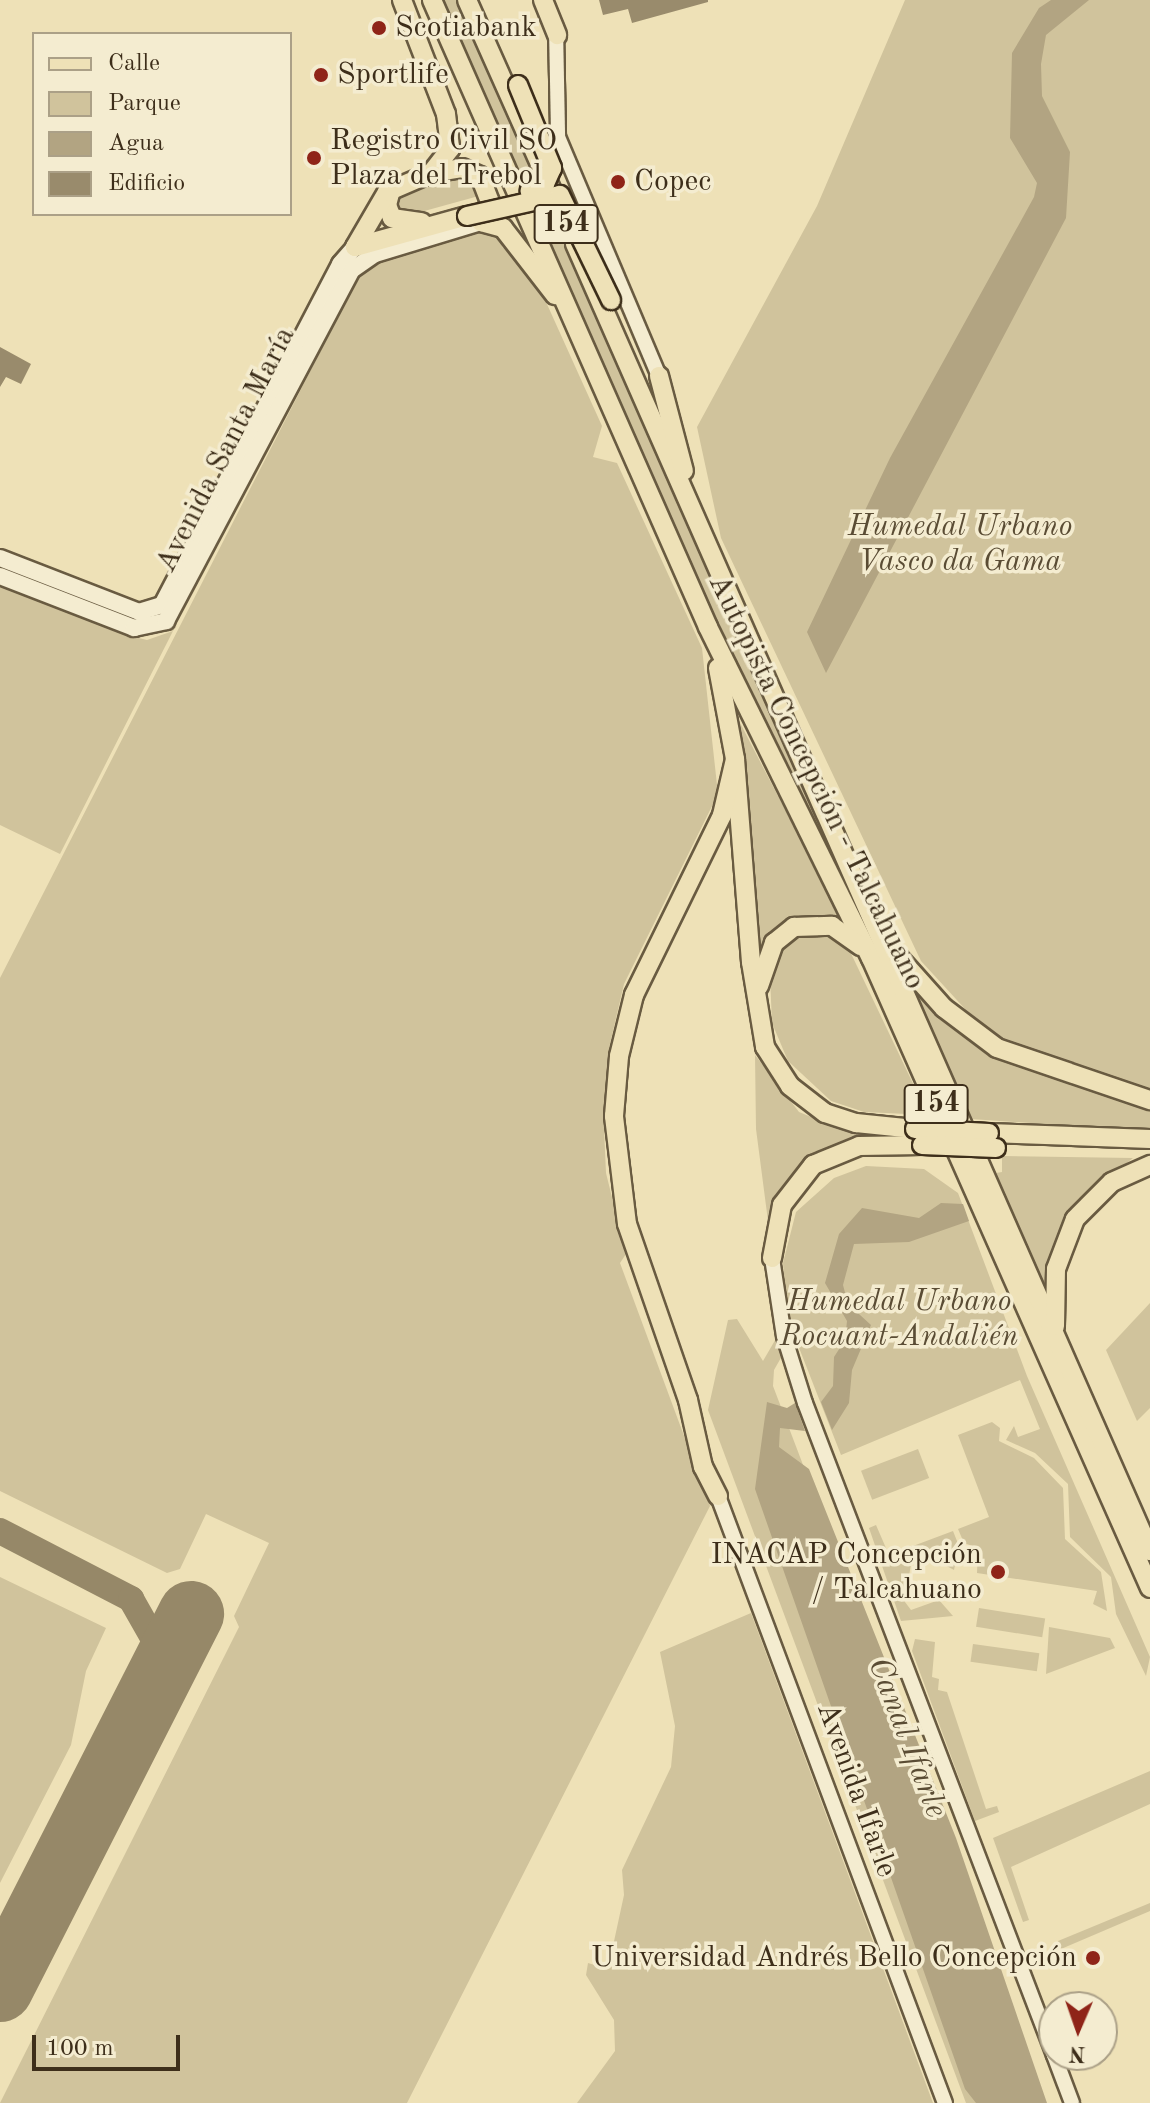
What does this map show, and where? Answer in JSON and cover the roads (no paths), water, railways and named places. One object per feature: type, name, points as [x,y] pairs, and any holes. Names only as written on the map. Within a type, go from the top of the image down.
[{"type":"main road","points":[[402,0],[446,114],[450,149],[431,173]]},
{"type":"main road","name":"Autopista Concepción - Talcahuano","points":[[432,0],[708,627],[871,958],[1150,1588]]},
{"type":"main road","points":[[543,0],[557,35]]},
{"type":"main road","points":[[393,188],[388,210],[399,223],[471,216],[537,188],[550,176],[550,159],[518,85],[468,2]]},
{"type":"main road","name":"Autopista Concepción - Talcahuano","points":[[468,2],[1150,1551]]},
{"type":"main road","points":[[355,247],[393,188],[431,173],[462,168],[480,176],[490,202],[471,216]]},
{"type":"main road","points":[[355,247],[560,195],[611,300],[663,444]]},
{"type":"main road","points":[[471,216],[507,231],[577,332]]},
{"type":"main road","name":"Avenida Santa María","points":[[0,576],[134,628],[166,621],[352,270],[375,254],[471,216]]},
{"type":"main road","name":"Avenida Santa María","points":[[0,558],[139,612],[158,608],[340,264],[355,247]]},
{"type":"main road","points":[[659,376],[692,509]]},
{"type":"main road","points":[[708,627],[735,759],[757,1012],[770,1058],[807,1101],[845,1121],[919,1137],[992,1140],[1048,1137],[1145,1143]]},
{"type":"main road","points":[[718,1496],[703,1467],[688,1400],[627,1224],[614,1116],[619,1056],[634,995],[722,815],[735,759]]},
{"type":"main road","points":[[872,920],[928,992],[983,1039],[1034,1065],[1150,1100]]},
{"type":"main road","points":[[757,1012],[765,961],[789,929],[832,926],[871,958]]},
{"type":"main road","points":[[772,1258],[777,1214],[813,1165],[859,1146],[919,1137]]},
{"type":"main road","points":[[1059,1344],[1054,1282],[1068,1231],[1101,1190],[1150,1165]]},
{"type":"street","points":[[551,0],[557,35],[558,137],[659,376]]},
{"type":"street","points":[[772,1258],[784,1336],[805,1403],[1038,2013]]},
{"type":"street","name":"Avenida Ifarle","points":[[718,1496],[945,2103]]},
{"type":"street","points":[[1060,2071],[1072,2103]]},
{"type":"water","points":[[1051,0],[1089,0],[1046,35],[1041,64],[1042,96],[1070,152],[1066,218],[826,673],[807,632],[890,458],[1034,197],[1037,183],[1010,138],[1012,53],[1039,8]]},
{"type":"water","points":[[941,1203],[963,1204],[969,1221],[909,1242],[854,1244],[843,1285],[848,1304],[871,1325],[852,1370],[849,1403],[832,1430],[821,1402],[833,1386],[834,1357],[845,1340],[847,1321],[825,1283],[839,1234],[862,1208],[919,1218]]},
{"type":"water","name":"Canal Ifarle","points":[[767,1402],[787,1408],[795,1403],[805,1431],[780,1428],[779,1447],[809,1469],[956,1838],[1047,2103],[976,2103],[965,2089],[755,1489]]},
{"type":"place","name":"Scotiabank","points":[[379,28]]},
{"type":"place","name":"Sportlife","points":[[321,75]]},
{"type":"place","name":"Registro Civil SO Plaza del Trebol","points":[[314,158]]},
{"type":"place","name":"Copec","points":[[618,182]]},
{"type":"place","name":"INACAP Concepción / Talcahuano","points":[[998,1572]]},
{"type":"place","name":"Universidad Andrés Bello Concepción","points":[[1093,1958]]},
{"type":"park label","name":"Humedal Urbano Vasco da Gama","points":[[960,544]]},
{"type":"park label","name":"Humedal Urbano Rocuant-Andalién","points":[[899,1319]]}]
